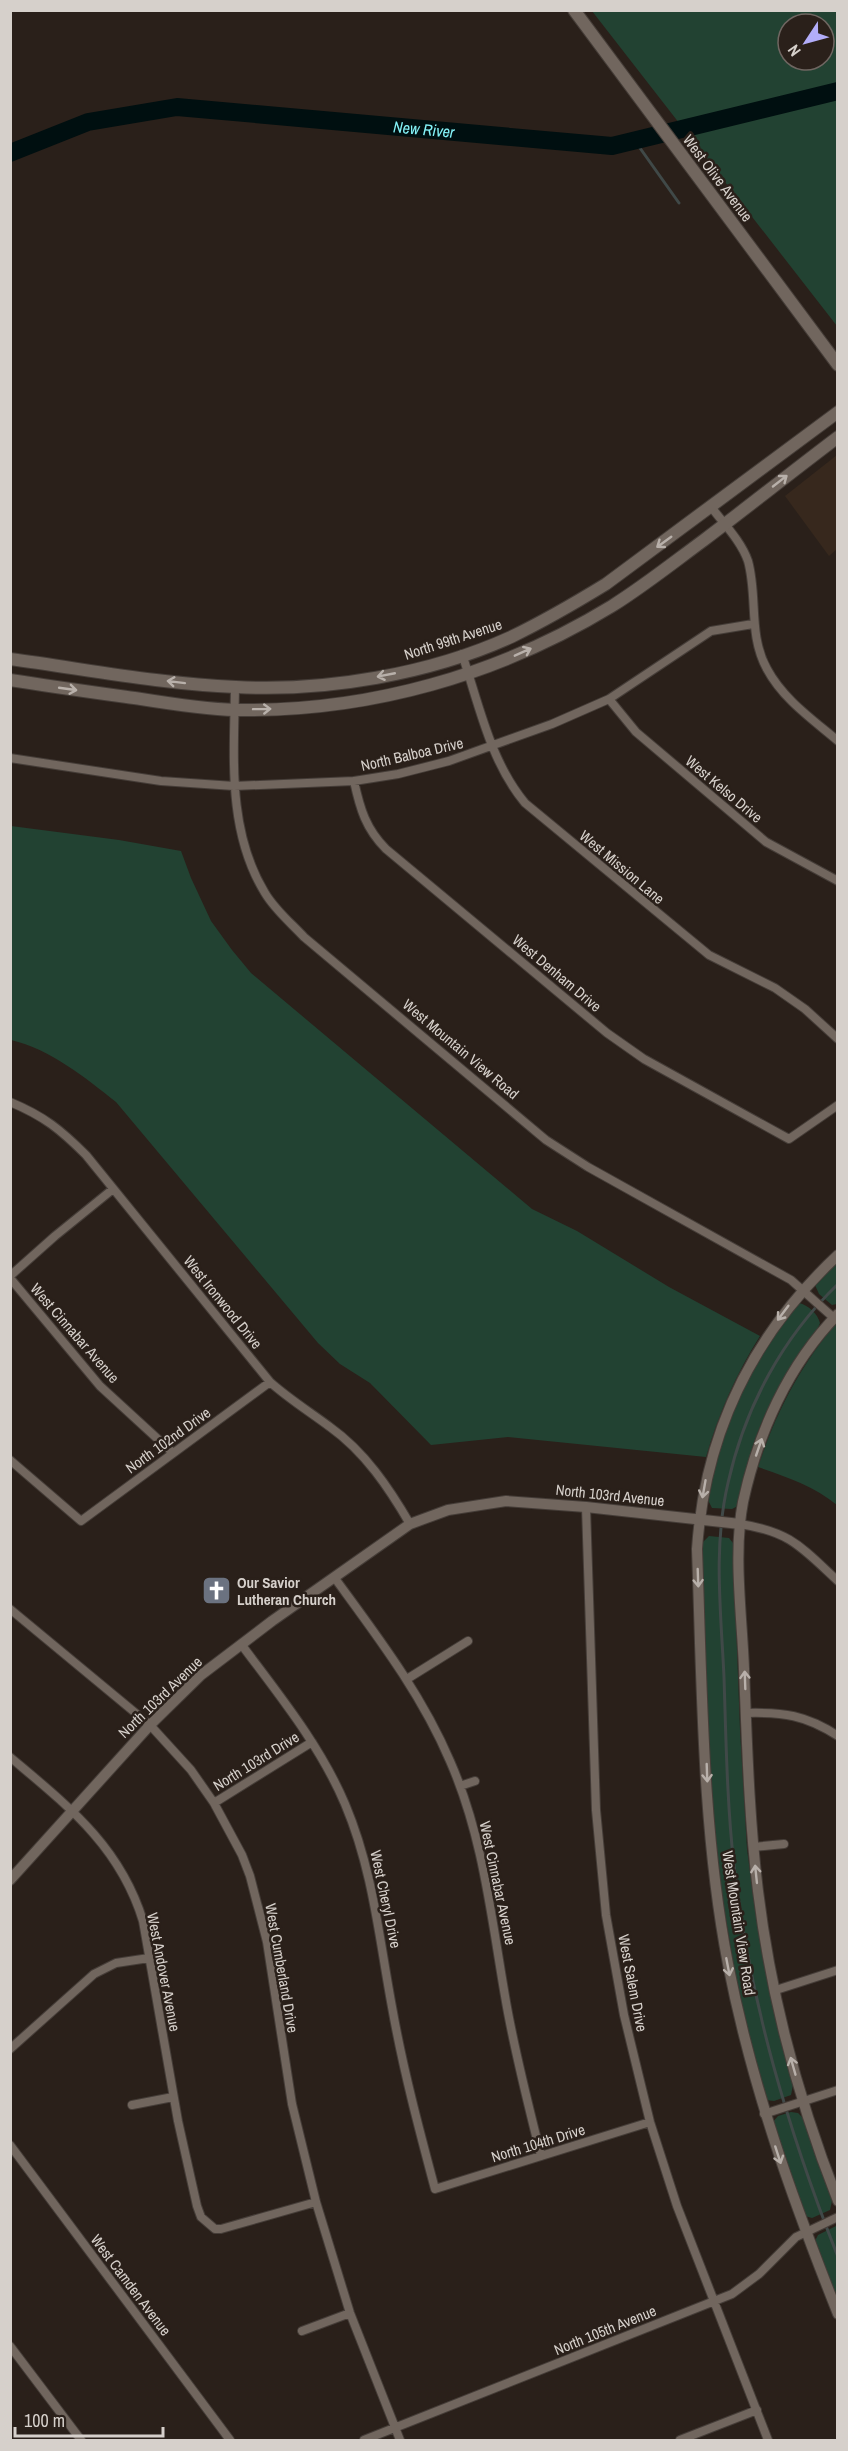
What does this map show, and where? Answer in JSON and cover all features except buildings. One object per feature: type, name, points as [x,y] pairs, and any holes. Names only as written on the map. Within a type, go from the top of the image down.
[{"type":"main road","name":"West Olive Avenue","points":[[574,10],[837,365]]},
{"type":"main road","name":"North 99th Avenue","points":[[10,659],[179,682],[235,687],[286,687],[357,680],[440,662],[510,637],[567,608],[606,584],[837,412]]},
{"type":"main road","points":[[10,680],[235,710],[334,705],[394,695],[469,673],[526,651],[596,615],[650,580],[837,437]]},
{"type":"street","points":[[711,508],[737,540],[748,561],[752,578],[753,624],[762,658],[777,686],[789,700],[837,741]]},
{"type":"street","name":"North Balboa Drive","points":[[10,758],[161,781],[234,786],[354,781],[398,774],[493,747],[552,724],[609,699],[711,631],[753,624]]},
{"type":"street","name":"West Mission Lane","points":[[462,654],[493,747],[505,776],[514,790],[535,811],[702,949],[775,988],[805,1009],[837,1040]]},
{"type":"street","name":"West Mountain View Road","points":[[235,687],[234,786],[239,828],[249,863],[265,894],[304,937],[565,1154],[802,1288],[836,1316]]},
{"type":"street","name":"West Kelso Drive","points":[[609,699],[636,732],[766,842],[837,881]]},
{"type":"street","name":"West Denham Drive","points":[[354,781],[361,813],[376,839],[607,1033],[644,1059],[789,1140],[837,1105]]},
{"type":"street","name":"West Ironwood Drive","points":[[10,1102],[30,1110],[58,1128],[86,1155],[270,1382],[353,1446],[388,1488],[411,1524]]},
{"type":"street","name":"West Cinnabar Avenue","points":[[113,1190],[10,1277],[100,1386],[173,1453]]},
{"type":"street","points":[[699,1520],[711,1459],[734,1395],[772,1328],[802,1288],[837,1255]]},
{"type":"street","points":[[836,1316],[799,1363],[775,1404],[752,1470],[740,1524],[766,1529],[790,1539],[837,1581]]},
{"type":"street","name":"North 102nd Drive","points":[[10,1460],[81,1521],[270,1382]]},
{"type":"street","name":"North 103rd Avenue","points":[[10,1880],[150,1725],[201,1675],[334,1577],[411,1524],[448,1510],[486,1503],[515,1502],[586,1507],[740,1524]]},
{"type":"street","name":"West Salem Drive","points":[[586,1507],[594,1757],[602,1873],[606,1915],[624,2015],[650,2122],[677,2206],[768,2440]]},
{"type":"street","name":"West Mountain View Road","points":[[699,1520],[697,1549],[708,1797],[713,1869],[729,1972],[764,2114],[837,2314]]},
{"type":"street","name":"West Mountain View Road","points":[[740,1524],[753,1847],[765,1940],[787,2048],[837,2201]]},
{"type":"street","name":"West Cinnabar Avenue","points":[[334,1577],[407,1679],[440,1739],[460,1786],[483,1865],[511,2027],[541,2156]]},
{"type":"street","name":"West Cumberland Drive","points":[[10,1608],[150,1725],[191,1770],[214,1803],[242,1855],[262,1918],[292,2104],[316,2202],[350,2313],[400,2440]]},
{"type":"street","points":[[407,1679],[468,1641]]},
{"type":"street","name":"West Cheryl Drive","points":[[241,1644],[312,1742],[345,1804],[367,1864],[402,2055],[435,2189]]},
{"type":"street","points":[[746,1713],[792,1714],[821,1725],[837,1736]]},
{"type":"street","name":"North 103rd Drive","points":[[214,1803],[312,1742]]},
{"type":"street","name":"West Andover Avenue","points":[[10,1757],[99,1838],[124,1874],[140,1913],[173,2097],[201,2217],[215,2229],[221,2229],[316,2202]]},
{"type":"street","points":[[460,1786],[475,1781]]},
{"type":"street","name":"West Mountain View Road","points":[[753,1847],[784,1844]]},
{"type":"street","points":[[10,2049],[94,1974],[116,1963],[149,1958]]},
{"type":"street","points":[[776,1990],[837,1970]]},
{"type":"street","points":[[764,2114],[837,2090]]},
{"type":"street","points":[[132,2105],[173,2097]]},
{"type":"street","name":"North 104th Drive","points":[[435,2189],[650,2122]]},
{"type":"street","name":"West Camden Avenue","points":[[10,2145],[230,2440]]},
{"type":"street","name":"North 105th Avenue","points":[[364,2440],[732,2294],[752,2281],[788,2244],[805,2231],[837,2217]]},
{"type":"street","points":[[302,2331],[350,2313]]},
{"type":"street","points":[[10,2346],[81,2440]]},
{"type":"street","points":[[680,2440],[756,2410]]},
{"type":"shaded area","points":[[837,455],[837,549],[829,556],[785,496]]},
{"type":"green space","points":[[592,11],[837,11],[837,326]]},
{"type":"green space","points":[[11,826],[119,840],[181,851],[211,921],[251,973],[532,1209],[577,1231],[669,1287],[760,1336],[729,1394],[706,1457],[508,1437],[431,1445],[370,1383],[340,1364],[318,1343],[116,1102],[80,1074],[53,1057],[11,1040]]},
{"type":"green space","points":[[837,1262],[837,1304],[832,1305],[819,1294],[815,1285]]},
{"type":"green space","points":[[799,1303],[815,1313],[820,1323],[818,1328],[789,1371],[764,1416],[736,1507],[732,1509],[712,1508],[707,1498],[719,1452],[736,1402],[776,1328]]},
{"type":"green space","points":[[837,1322],[837,1505],[810,1487],[758,1467],[790,1390],[812,1355]]},
{"type":"green space","points":[[709,1536],[729,1538],[733,1543],[747,1849],[768,1981],[793,2085],[791,2095],[774,2101],[766,2100],[741,2008],[718,1872],[711,1794],[702,1571],[702,1543]]},
{"type":"green space","points":[[791,2112],[798,2113],[803,2118],[832,2201],[830,2210],[812,2218],[805,2216],[772,2123],[778,2116]]},
{"type":"green space","points":[[836,2226],[837,2302],[815,2241],[818,2235]]},
{"type":"waterway","name":"New River","points":[[10,153],[88,122],[177,107],[612,146],[838,91]]},
{"type":"waterway","points":[[635,141],[679,203]]},
{"type":"waterway","points":[[838,1284],[818,1305],[783,1351],[768,1375],[744,1427],[723,1507],[719,1555],[727,1772],[734,1866],[741,1917],[773,2065],[803,2161],[838,2257]]},
{"type":"place","name":"Our Savior Lutheran Church","points":[[216,1591]]}]
